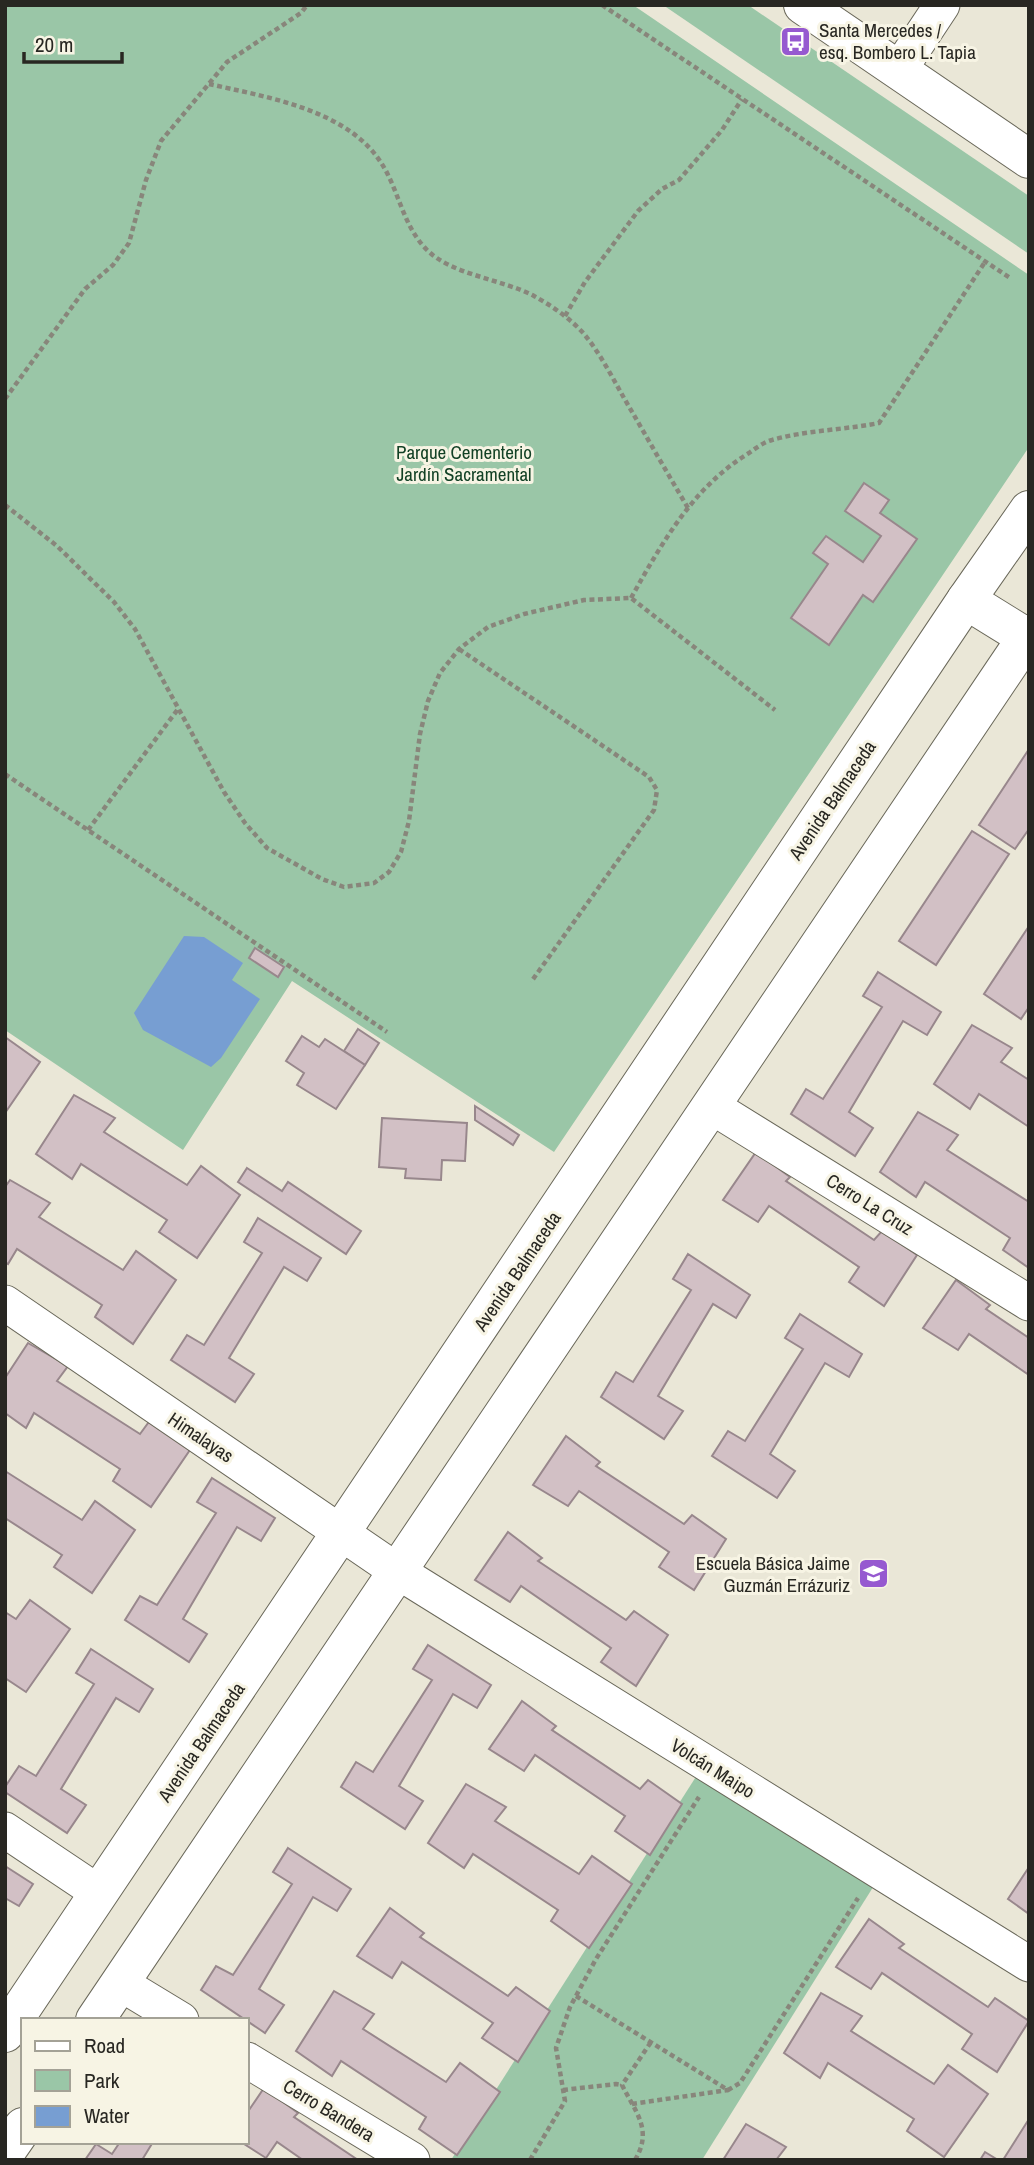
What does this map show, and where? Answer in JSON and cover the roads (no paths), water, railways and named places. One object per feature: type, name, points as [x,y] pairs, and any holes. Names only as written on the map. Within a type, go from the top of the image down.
[{"type":"street","points":[[803,5],[1029,159]]},
{"type":"street","points":[[899,71],[942,5]]},
{"type":"street","name":"Avenida Balmaceda","points":[[5,2033],[1029,510]]},
{"type":"street","points":[[96,2018],[1028,637],[966,600]]},
{"type":"street","name":"Cerro La Cruz","points":[[711,1106],[1029,1303]]},
{"type":"street","name":"Himalayas","points":[[5,1303],[397,1571]]},
{"type":"street","name":"Volcán Maipo","points":[[397,1571],[1029,1964]]},
{"type":"street","points":[[5,1830],[99,1893]]},
{"type":"street","points":[[120,1983],[178,2018]]},
{"type":"street","name":"Cerro Bandera","points":[[248,2061],[412,2160]]},
{"type":"street","points":[[5,2153],[21,2130]]},
{"type":"water","points":[[184,936],[204,937],[243,963],[232,980],[260,999],[221,1058],[211,1067],[143,1030],[134,1013]]},
{"type":"place","name":"Santa Mercedes / esq. Bombero L. Tapia","points":[[796,41]]},
{"type":"place","name":"Escuela Básica Jaime Guzmán Errázuriz","points":[[873,1574]]},
{"type":"park label","name":"Parque Cementerio Jardín Sacramental","points":[[464,463]]}]
